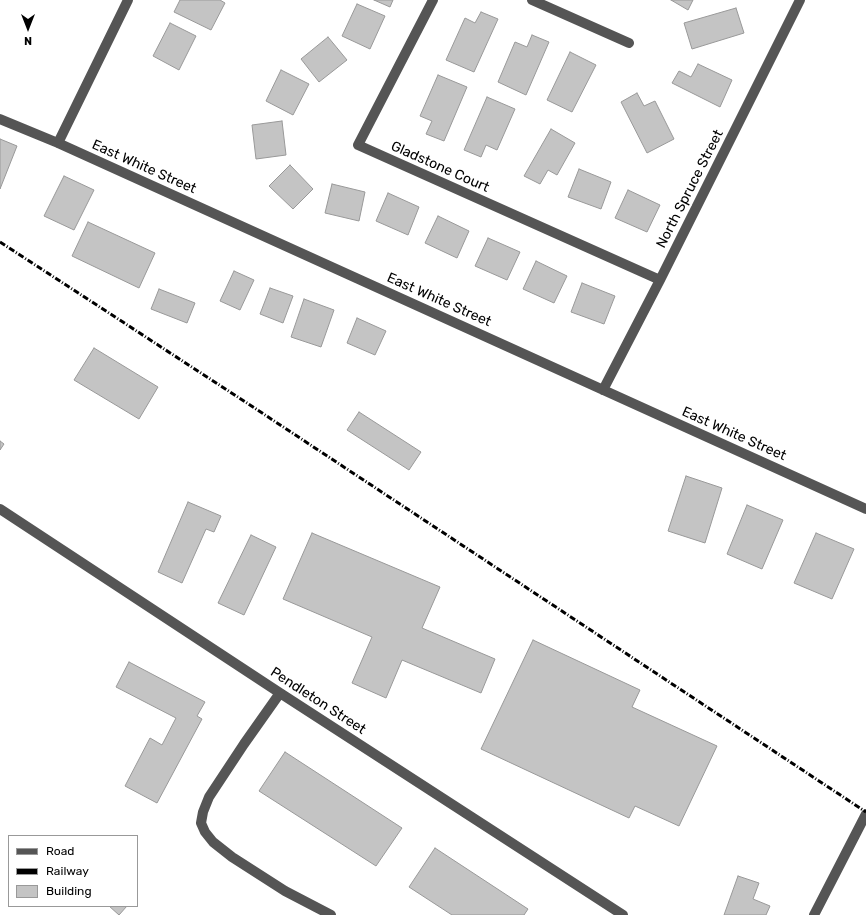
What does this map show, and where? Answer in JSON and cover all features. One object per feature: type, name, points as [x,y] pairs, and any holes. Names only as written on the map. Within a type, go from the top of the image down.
[{"type":"street","points":[[58,143],[128,0]]},
{"type":"street","name":"Gladstone Court","points":[[433,0],[358,145],[660,280]]},
{"type":"street","points":[[532,0],[629,43]]},
{"type":"street","name":"North Spruce Street","points":[[603,390],[660,280],[800,0]]},
{"type":"street","name":"East White Street","points":[[0,119],[58,143],[866,509]]},
{"type":"street","name":"Pendleton Street","points":[[0,509],[280,693],[623,915]]},
{"type":"street","points":[[280,693],[244,744],[209,798],[203,812],[202,823],[205,832],[213,842],[232,857],[285,890],[331,915]]},
{"type":"street","points":[[814,915],[866,814]]},
{"type":"building","points":[[180,0],[220,0],[225,3],[211,30],[174,12]]},
{"type":"building","points":[[374,0],[393,0],[390,7]]},
{"type":"building","points":[[671,0],[693,0],[688,10]]},
{"type":"building","points":[[357,4],[385,16],[370,49],[342,36]]},
{"type":"building","points":[[736,8],[744,33],[692,49],[684,23]]},
{"type":"building","points":[[481,12],[498,19],[474,72],[446,60],[465,18],[475,23]]},
{"type":"building","points":[[170,23],[196,36],[179,70],[153,56]]},
{"type":"building","points":[[532,35],[549,42],[526,95],[498,82],[515,42],[527,47]]},
{"type":"building","points":[[328,37],[347,60],[319,82],[301,59]]},
{"type":"building","points":[[570,52],[596,65],[572,112],[547,100]]},
{"type":"building","points":[[698,64],[732,80],[720,107],[672,83],[679,71],[691,77]]},
{"type":"building","points":[[281,70],[309,84],[293,115],[266,101]]},
{"type":"building","points":[[438,75],[467,87],[444,141],[426,134],[432,121],[420,116]]},
{"type":"building","points":[[637,93],[644,106],[655,101],[674,139],[647,153],[621,102]]},
{"type":"building","points":[[487,97],[515,109],[497,150],[486,145],[481,157],[464,150]]},
{"type":"building","points":[[282,121],[286,155],[256,159],[252,125]]},
{"type":"building","points":[[551,129],[575,143],[557,175],[548,170],[540,184],[524,176]]},
{"type":"building","points":[[0,139],[17,146],[0,189]]},
{"type":"building","points":[[290,165],[313,189],[293,209],[269,186]]},
{"type":"building","points":[[579,169],[611,182],[601,209],[568,197]]},
{"type":"building","points":[[64,176],[94,190],[74,230],[44,216]]},
{"type":"building","points":[[332,184],[365,192],[359,221],[325,213]]},
{"type":"building","points":[[628,190],[660,205],[647,232],[615,218]]},
{"type":"building","points":[[388,193],[419,207],[408,235],[376,221]]},
{"type":"building","points":[[438,216],[469,231],[457,258],[425,243]]},
{"type":"building","points":[[88,222],[155,253],[139,288],[72,256]]},
{"type":"building","points":[[488,238],[520,252],[507,280],[475,266]]},
{"type":"building","points":[[536,261],[567,276],[554,303],[523,289]]},
{"type":"building","points":[[234,271],[254,280],[240,310],[220,301]]},
{"type":"building","points":[[582,283],[615,296],[604,324],[571,312]]},
{"type":"building","points":[[270,288],[293,296],[283,323],[260,314]]},
{"type":"building","points":[[159,289],[195,303],[187,323],[151,309]]},
{"type":"building","points":[[304,299],[334,310],[321,347],[291,337]]},
{"type":"building","points":[[357,318],[386,331],[375,355],[347,343]]},
{"type":"building","points":[[94,348],[158,387],[139,419],[74,380]]},
{"type":"building","points":[[359,412],[421,452],[409,470],[347,430]]},
{"type":"building","points":[[0,441],[4,444],[0,450]]},
{"type":"building","points":[[686,476],[722,488],[705,543],[668,531]]},
{"type":"building","points":[[188,502],[221,516],[214,532],[206,529],[182,583],[158,572]]},
{"type":"building","points":[[747,505],[783,520],[762,569],[727,554]]},
{"type":"building","points":[[312,533],[440,587],[422,628],[495,659],[481,693],[402,660],[386,698],[352,683],[372,637],[283,599]]},
{"type":"building","points":[[816,533],[854,549],[832,599],[794,583]]},
{"type":"building","points":[[251,535],[276,547],[244,615],[218,603]]},
{"type":"building","points":[[533,640],[640,690],[632,707],[717,746],[679,826],[635,806],[629,818],[481,749]]},
{"type":"building","points":[[129,662],[205,702],[197,716],[202,719],[157,803],[125,786],[150,738],[162,745],[176,718],[116,687]]},
{"type":"building","points":[[285,752],[402,828],[376,866],[259,791]]},
{"type":"building","points":[[435,848],[528,909],[524,915],[452,915],[409,887]]},
{"type":"building","points":[[738,876],[759,883],[753,899],[770,906],[766,915],[724,915]]},
{"type":"building","points":[[110,907],[126,907],[119,915]]},
{"type":"railway","points":[[0,242],[247,403],[866,812]]}]
